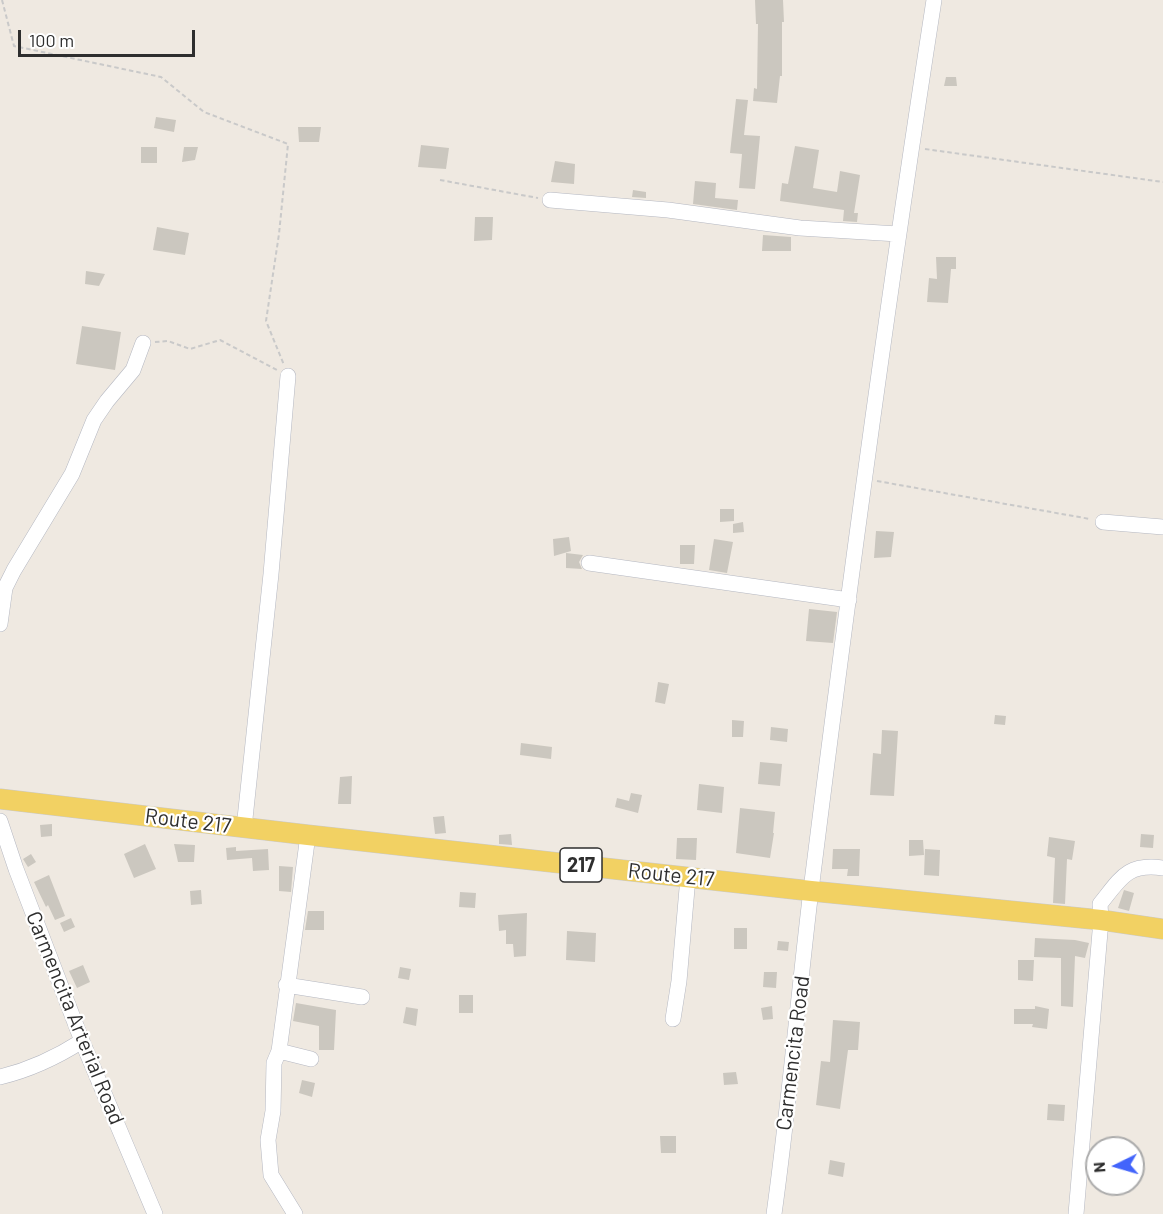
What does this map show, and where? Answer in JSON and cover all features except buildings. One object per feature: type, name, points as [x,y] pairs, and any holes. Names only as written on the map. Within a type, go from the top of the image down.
[{"type":"main road","name":"Route 217","points":[[0,799],[811,891],[1101,920],[1163,929]]},
{"type":"street","name":"Carmencita Road","points":[[774,1214],[811,891],[849,600],[898,234],[934,0]]},
{"type":"street","points":[[550,200],[668,210],[800,228],[898,234]]},
{"type":"street","points":[[0,624],[5,588],[14,570],[72,474],[94,420],[133,370],[143,344]]},
{"type":"street","points":[[244,828],[271,574],[288,376]]},
{"type":"street","points":[[1103,522],[1163,527]]},
{"type":"street","points":[[589,563],[849,600]]},
{"type":"street","name":"Carmencita Arterial Road","points":[[0,821],[8,849],[82,1041],[155,1214]]},
{"type":"street","points":[[295,1214],[271,1175],[268,1140],[273,1111],[274,1063],[279,1051],[286,985],[308,835]]},
{"type":"street","points":[[1076,1214],[1101,920],[1100,904],[1126,872],[1148,866],[1163,867]]},
{"type":"street","points":[[673,1018],[679,981],[688,877]]},
{"type":"street","points":[[286,985],[362,997]]},
{"type":"street","points":[[0,1077],[16,1073],[62,1054],[82,1041]]},
{"type":"street","points":[[279,1051],[311,1059]]},
{"type":"path","points":[[2,0],[14,46],[161,77],[204,112],[288,144],[279,234],[266,321],[288,376]]},
{"type":"path","points":[[911,147],[1163,182]]},
{"type":"path","points":[[440,180],[550,200]]},
{"type":"path","points":[[143,344],[168,341],[190,349],[219,340],[288,376]]},
{"type":"path","points":[[865,479],[1103,522]]}]
